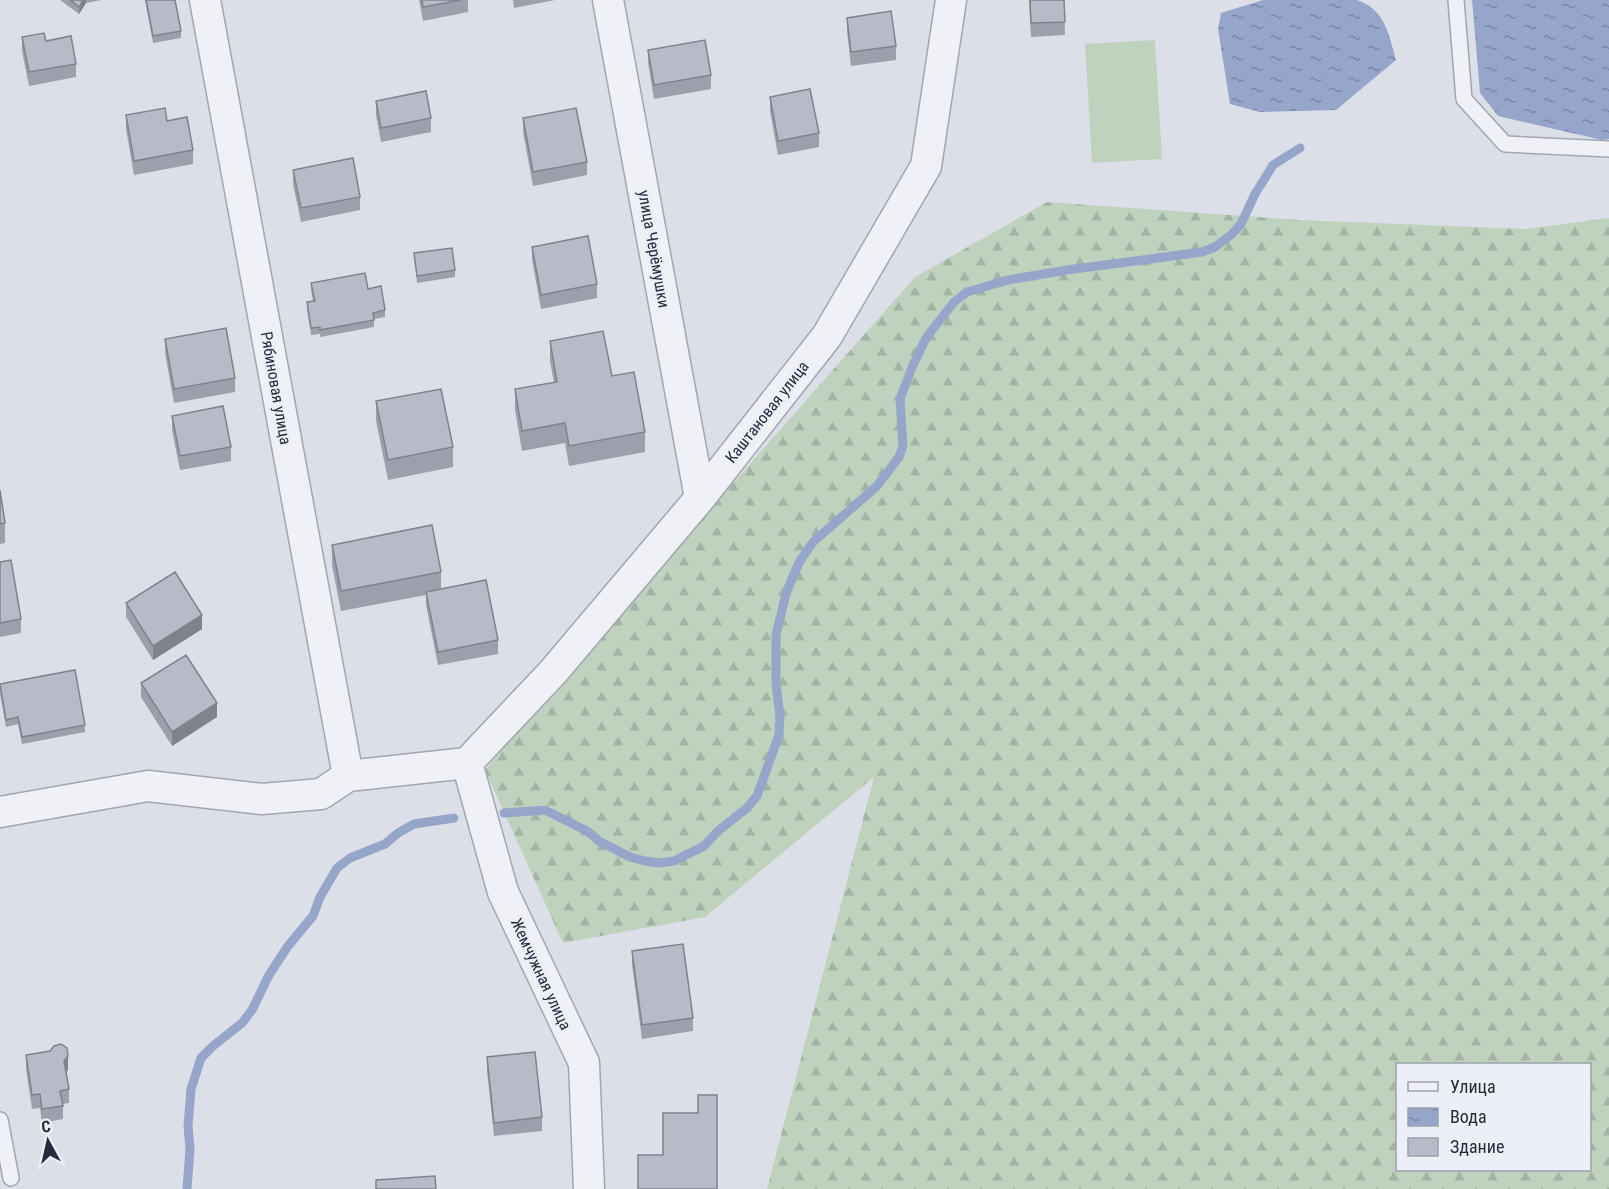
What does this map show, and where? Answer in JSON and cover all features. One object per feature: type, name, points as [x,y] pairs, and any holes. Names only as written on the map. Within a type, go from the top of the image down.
[{"type":"street","name":"Рябиновая улица","points":[[205,0],[348,776]]},
{"type":"street","name":"улица Черёмушки","points":[[608,0],[700,498]]},
{"type":"street","name":"Каштановая улица","points":[[467,763],[553,672],[700,498],[827,336],[926,166],[951,0]]},
{"type":"street","points":[[0,812],[148,786],[262,799],[321,794],[348,776],[467,763]]},
{"type":"street","name":"Жемчужная улица","points":[[467,763],[503,892],[584,1063],[589,1189]]},
{"type":"lane","points":[[1456,0],[1464,99],[1504,144],[1609,149]]},
{"type":"lane","points":[[0,1119],[11,1178]]},
{"type":"green space","points":[[1155,40],[1162,159],[1092,163],[1085,44]]},
{"type":"green space","points":[[1047,202],[1299,220],[1526,229],[1609,218],[1609,1189],[767,1189],[874,777],[705,917],[563,943],[485,770],[554,686],[915,277]]},
{"type":"water","points":[[1263,0],[1357,0],[1366,4],[1380,16],[1396,60],[1336,110],[1260,112],[1230,104],[1218,29],[1221,13]]},
{"type":"water","points":[[1472,0],[1609,0],[1609,139],[1602,140],[1498,116],[1480,93]]},
{"type":"building","points":[[70,0],[83,0],[79,7]]},
{"type":"building","points":[[146,0],[175,0],[181,31],[153,36]]},
{"type":"building","points":[[422,0],[461,0],[423,7]]},
{"type":"building","points":[[1030,0],[1064,0],[1065,22],[1031,23]]},
{"type":"building","points":[[891,11],[896,46],[851,52],[847,18]]},
{"type":"building","points":[[44,33],[46,41],[71,36],[76,64],[29,72],[22,37]]},
{"type":"building","points":[[705,40],[711,75],[654,85],[648,50]]},
{"type":"building","points":[[810,89],[819,133],[778,141],[770,97]]},
{"type":"building","points":[[426,91],[431,118],[381,128],[376,101]]},
{"type":"building","points":[[165,108],[167,121],[187,117],[193,150],[134,161],[126,115]]},
{"type":"building","points":[[576,108],[587,162],[533,172],[523,118]]},
{"type":"building","points":[[353,158],[360,197],[301,208],[293,170]]},
{"type":"building","points":[[588,236],[597,284],[541,295],[532,247]]},
{"type":"building","points":[[452,248],[455,270],[417,276],[414,253]]},
{"type":"building","points":[[365,273],[368,289],[381,286],[385,310],[373,313],[374,320],[320,330],[320,327],[311,328],[307,302],[315,301],[311,283]]},
{"type":"building","points":[[226,328],[235,378],[174,389],[165,339]]},
{"type":"building","points":[[603,331],[612,376],[634,372],[645,432],[569,446],[565,423],[522,431],[515,389],[557,382],[550,341]]},
{"type":"building","points":[[441,389],[453,447],[388,460],[376,401]]},
{"type":"building","points":[[223,406],[231,447],[180,456],[172,416]]},
{"type":"building","points":[[0,490],[5,523],[0,524]]},
{"type":"building","points":[[432,525],[441,572],[341,591],[332,545]]},
{"type":"building","points":[[11,560],[21,619],[0,623],[0,562]]},
{"type":"building","points":[[175,572],[202,615],[153,646],[126,603]]},
{"type":"building","points":[[486,580],[498,640],[438,652],[426,592]]},
{"type":"building","points":[[186,655],[217,703],[172,732],[141,683]]},
{"type":"building","points":[[75,670],[85,725],[22,737],[18,717],[6,720],[0,684]]},
{"type":"building","points":[[683,944],[693,1018],[642,1025],[632,951]]},
{"type":"building","points":[[61,1044],[67,1048],[68,1056],[64,1061],[69,1089],[60,1091],[63,1106],[42,1109],[40,1094],[32,1095],[26,1055],[50,1051],[54,1046]]},
{"type":"building","points":[[535,1052],[542,1117],[494,1123],[487,1057]]},
{"type":"building","points":[[698,1095],[717,1095],[717,1189],[638,1189],[638,1155],[663,1155],[663,1113],[698,1113]]},
{"type":"building","points":[[435,1176],[436,1189],[376,1189],[376,1180]]},
{"type":"waterway","points":[[504,813],[545,810],[587,831],[599,841],[630,857],[645,861],[659,863],[674,861],[704,846],[718,831],[747,808],[757,796],[779,735],[776,635],[793,576],[813,542],[877,486],[899,457],[903,446],[900,399],[926,338],[954,302],[967,292],[1008,280],[1202,252],[1215,247],[1241,224],[1255,194],[1273,165],[1300,148]]},
{"type":"waterway","points":[[187,1189],[191,1089],[201,1058],[242,1023],[252,1010],[269,975],[288,946],[313,916],[320,897],[337,868],[350,858],[385,844],[414,824],[454,818]]}]
